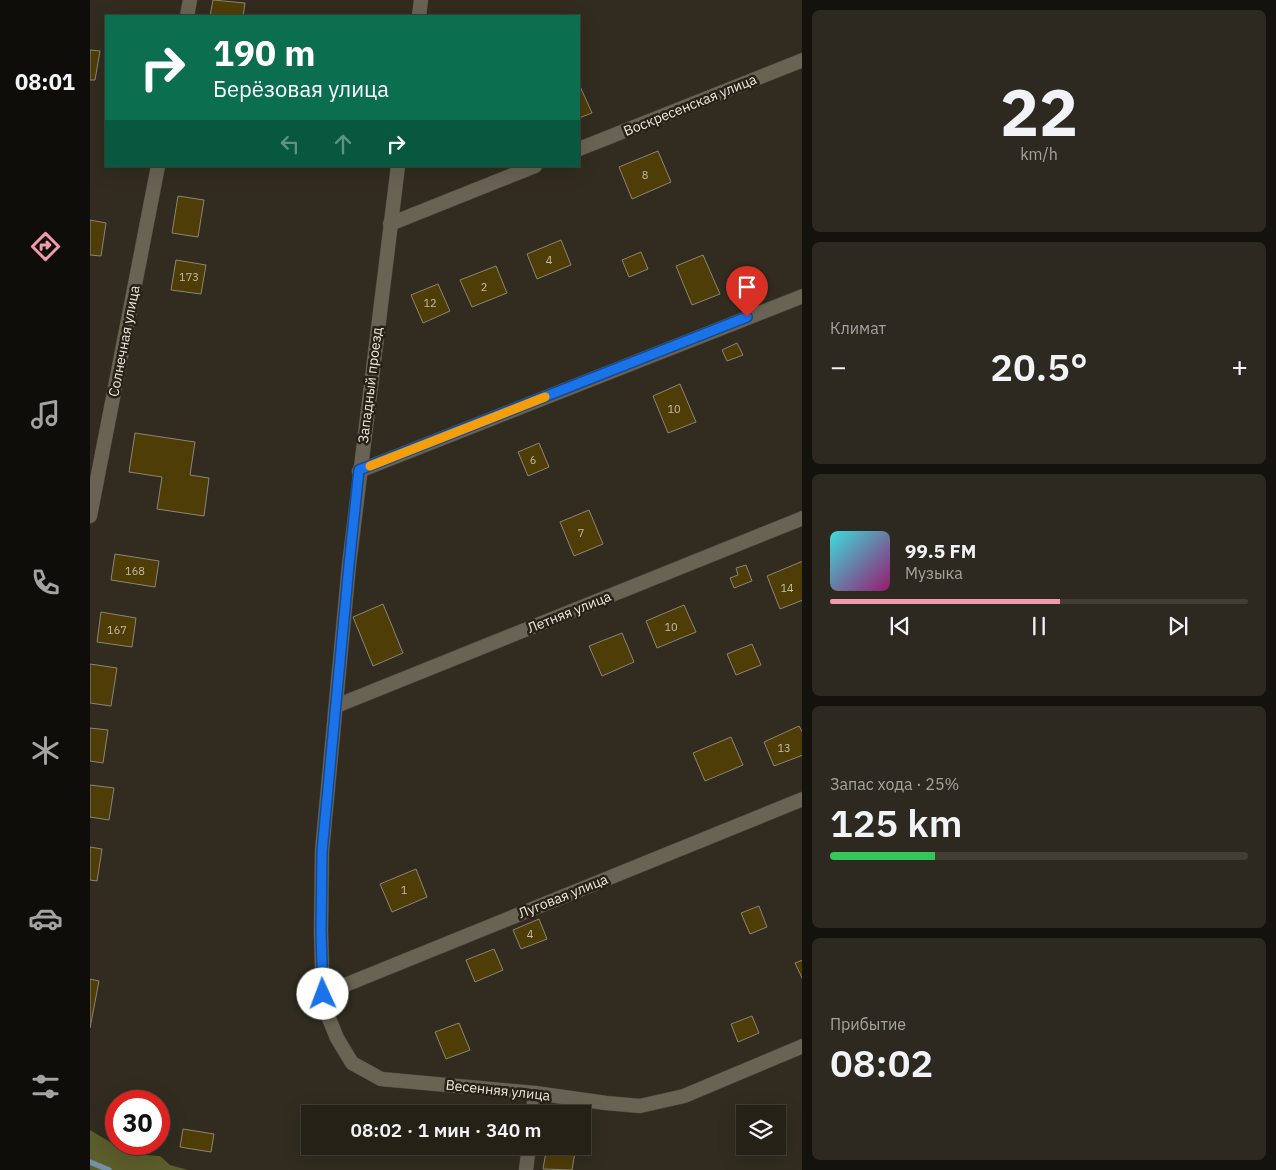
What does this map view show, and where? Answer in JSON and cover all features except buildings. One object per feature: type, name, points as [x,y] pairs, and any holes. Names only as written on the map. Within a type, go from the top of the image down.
[{"type":"street","points":[[187,15],[190,0]]},
{"type":"street","points":[[419,15],[421,0]]},
{"type":"street","name":"Воскресенская улица","points":[[580,149],[802,60]]},
{"type":"street","name":"Солнечная улица","points":[[90,516],[158,167]]},
{"type":"street","name":"Западный проезд","points":[[323,994],[321,931],[322,852],[359,470],[398,167]]},
{"type":"street","points":[[390,224],[532,167]]},
{"type":"street","points":[[359,470],[802,296]]},
{"type":"street","name":"Летняя улица","points":[[336,706],[802,518]]},
{"type":"street","name":"Луговая улица","points":[[323,994],[802,799]]},
{"type":"street","name":"Весенняя улица","points":[[323,994],[323,1004],[337,1038],[352,1063],[381,1079],[535,1093],[640,1106],[684,1096],[802,1046]]},
{"type":"street","points":[[534,1105],[535,1093]]},
{"type":"street","points":[[526,1170],[528,1155]]},
{"type":"shaded area","points":[[90,1130],[105,1139],[105,1155],[160,1156],[170,1165],[188,1170],[90,1170]]},
{"type":"waterway","points":[[90,1162],[109,1170]]},
{"type":"slow traffic","points":[[370,466],[545,397]]},
{"type":"route","points":[[323,994],[321,931],[322,852],[359,470],[747,317]]}]
